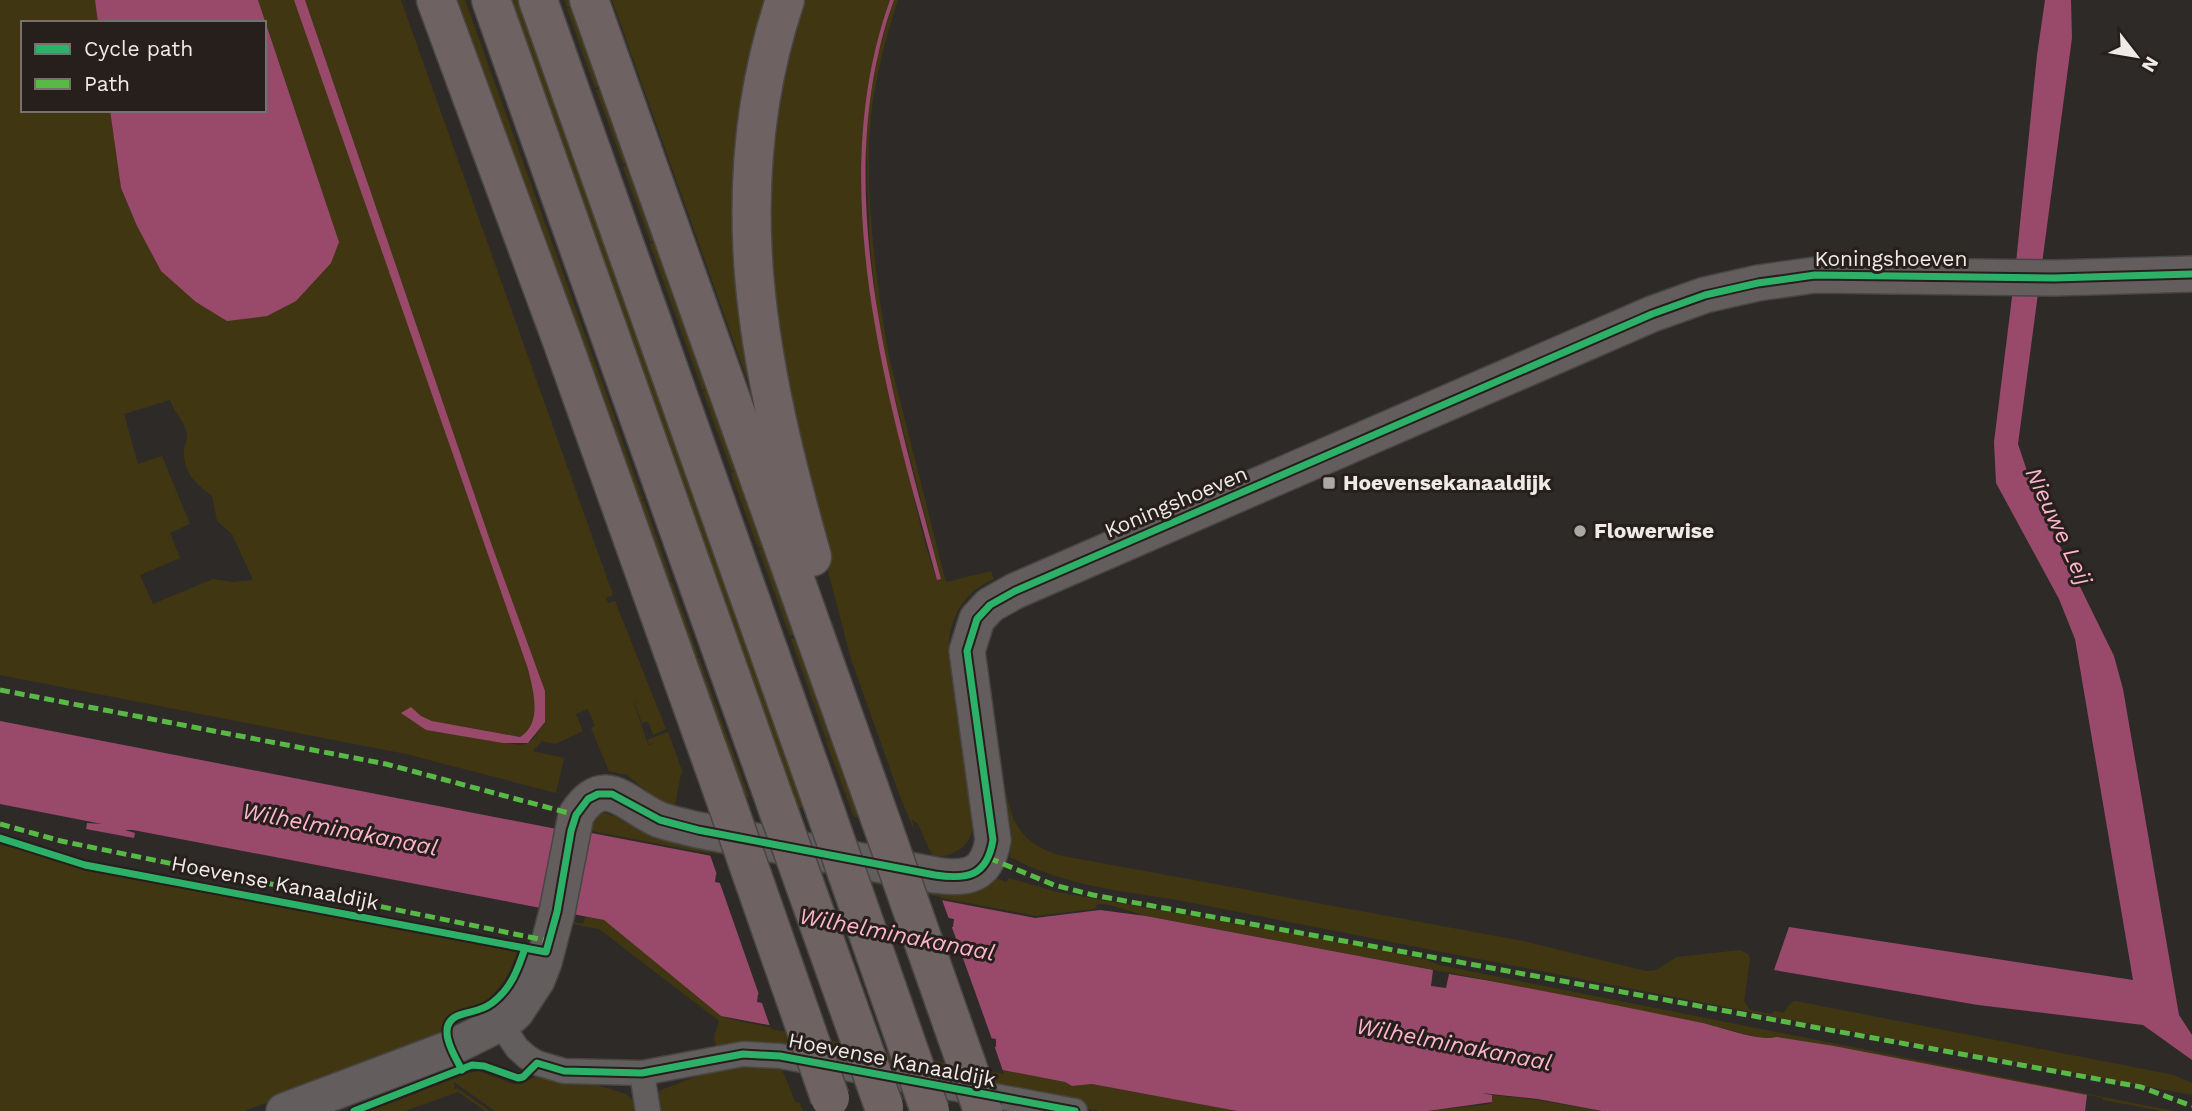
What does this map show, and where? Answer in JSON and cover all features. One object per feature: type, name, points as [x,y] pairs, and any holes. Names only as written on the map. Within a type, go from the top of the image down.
[{"type":"highway","points":[[436,0],[557,328],[832,1105]]},
{"type":"highway","points":[[491,0],[884,1109]]},
{"type":"highway","points":[[538,0],[930,1111]]},
{"type":"highway","points":[[589,0],[984,1111]]},
{"type":"highway","points":[[785,0],[772,46],[752,166],[752,263],[760,335],[774,413],[819,582],[826,667]]},
{"type":"street","name":"Koningshoeven","points":[[284,1111],[440,1053],[516,1012],[537,980],[557,912],[576,815],[588,799],[598,794],[612,794],[660,820],[698,830],[935,876],[954,878],[974,874],[989,858],[993,840],[967,651],[977,619],[990,605],[1015,591],[1652,314],[1705,295],[1758,283],[1815,275],[2054,278],[2192,274]]},
{"type":"street","name":"Hoevense Kanaaldijk","points":[[500,1023],[517,1048],[537,1063],[564,1071],[642,1073],[743,1054],[780,1056],[1075,1111]]},
{"type":"street","points":[[642,1073],[648,1111]]},
{"type":"shaded area","points":[[0,0],[95,0],[98,21],[21,21],[21,112],[110,112],[121,188],[161,271],[339,242],[258,0],[295,0],[528,669],[534,696],[532,723],[520,737],[432,721],[411,707],[402,713],[426,730],[520,745],[533,739],[545,722],[545,691],[491,543],[305,0],[401,0],[613,595],[606,598],[608,603],[615,601],[666,729],[653,735],[648,721],[642,723],[635,703],[642,700],[634,703],[648,745],[656,743],[649,744],[647,740],[668,732],[683,773],[675,805],[689,808],[688,812],[659,801],[627,775],[609,771],[591,728],[595,726],[588,709],[576,714],[583,731],[555,744],[542,741],[533,751],[564,758],[556,793],[406,754],[0,675]],"holes":[[[170,400],[187,434],[184,459],[188,472],[212,496],[217,521],[232,534],[253,580],[232,582],[213,579],[153,604],[140,575],[180,558],[170,533],[190,524],[162,456],[138,464],[124,414]]]},
{"type":"shaded area","points":[[455,0],[465,0],[617,424],[614,427],[617,426],[643,499],[640,501],[644,501],[671,579],[668,582],[672,581],[698,656],[695,658],[699,658],[749,797],[742,796]]},
{"type":"shaded area","points":[[506,0],[523,0],[806,808],[797,807]]},
{"type":"shaded area","points":[[564,0],[574,0],[862,818],[854,817],[826,741],[830,738],[826,739],[791,639],[795,638],[794,635],[790,636],[759,550],[763,548],[758,548],[731,473],[735,471],[731,470],[703,392],[706,390],[702,389],[650,244],[654,242],[650,241],[623,167],[627,165],[623,164],[596,90],[600,89],[599,86],[595,88],[567,9],[571,7],[567,7]]},
{"type":"shaded area","points":[[612,0],[778,0],[770,26],[770,443]]},
{"type":"shaded area","points":[[801,0],[890,0],[879,35],[865,107],[862,216],[875,320],[914,498],[937,580],[941,579],[886,363],[878,320],[870,246],[866,142],[869,106],[878,53],[894,0],[898,0],[879,70],[869,142],[871,223],[889,357],[946,582],[991,571],[994,579],[966,599],[951,630],[949,654],[974,821],[965,845],[945,856],[927,856],[932,855],[918,824],[912,819],[914,830],[899,794],[851,659],[797,447],[770,279],[771,129]]},
{"type":"shaded area","points":[[1005,787],[1011,811],[1020,830],[1035,844],[1058,855],[1523,941],[1646,971],[1656,970],[1677,957],[1740,950],[1748,954],[1750,959],[1744,1001],[1750,1010],[1783,1013],[1796,1001],[2174,1075],[2192,1083],[2192,1095],[1070,881],[1010,857],[1012,836]]},
{"type":"shaded area","points":[[598,811],[649,827],[990,876],[1006,882],[1009,878],[1057,892],[1378,949],[1439,965],[2174,1111],[2161,1111],[1878,1056],[1756,1037],[1707,1024],[1488,980],[1146,916],[1110,905],[1098,904],[1094,909],[1036,916],[581,829]]},
{"type":"shaded area","points":[[0,845],[39,853],[100,873],[517,952],[507,976],[490,998],[446,1018],[440,1039],[244,1111],[0,1111]]},
{"type":"shaded area","points":[[585,917],[604,920],[721,1016],[1065,1082],[1072,1086],[1092,1084],[1237,1111],[1100,1111],[740,1046],[716,1046],[714,1037],[719,1021],[599,929],[563,922],[583,924]]},
{"type":"shaded area","points":[[739,1064],[780,1065],[795,1101],[800,1103],[803,1111],[656,1111],[656,1096],[661,1090],[713,1070]]},
{"type":"shaded area","points":[[479,1071],[513,1084],[522,1084],[538,1075],[594,1084],[626,1094],[635,1102],[639,1111],[495,1111],[454,1082],[454,1089],[457,1088],[490,1111],[485,1111],[458,1092],[405,1111],[370,1111]]},
{"type":"shaded area","points":[[1492,1095],[1600,1111],[1428,1111],[1490,1104]]},
{"type":"water","points":[[95,0],[258,0],[265,21],[98,21]]},
{"type":"water","points":[[294,0],[305,0],[491,543],[545,691],[545,722],[528,743],[503,743],[426,730],[401,713],[411,707],[432,721],[520,737],[532,723],[534,696],[528,669]]},
{"type":"water","points":[[890,0],[894,0],[875,71],[866,143],[867,217],[874,291],[887,364],[941,579],[937,580],[882,365],[862,217],[862,143],[871,71]]},
{"type":"water","points":[[2045,0],[2071,0],[2072,38],[2018,444],[2035,495],[2114,656],[2123,689],[2179,1015],[2192,1035],[2192,1060],[2143,1025],[1978,1005],[1774,970],[1789,927],[2133,980],[2075,639],[2059,599],[1996,483],[1994,442]]},
{"type":"water","points":[[266,24],[339,242],[331,263],[296,301],[267,316],[227,321],[196,302],[161,271],[121,188],[110,112],[266,112]]},
{"type":"water","name":"Wilhelminakanaal","points":[[0,721],[1035,918],[1100,910],[1146,916],[1433,970],[1431,986],[1446,988],[1449,974],[1703,1023],[1751,1036],[1834,1046],[2087,1095],[2085,1111],[1602,1111],[1538,1099],[1481,1093],[1492,1095],[1492,1102],[1428,1111],[1237,1111],[1092,1084],[1072,1086],[1065,1082],[721,1016],[604,920],[133,830],[125,830],[135,833],[134,838],[86,829],[87,823],[102,824],[0,804]],"holes":[[[716,874],[954,919],[953,927],[715,882]],[[758,994],[996,1039],[996,1047],[757,1002]]]},
{"type":"pier","points":[[709,852],[941,897],[1004,1074],[771,1029]]},
{"type":"marked path","points":[[0,690],[386,764],[576,815]]},
{"type":"marked path","points":[[0,824],[61,841],[549,941]]},
{"type":"marked path","points":[[989,858],[1054,885],[1093,895],[2141,1087],[2192,1106]]},
{"type":"cycle path","points":[[0,838],[85,865],[546,952],[557,912],[576,815],[588,799],[598,794],[612,794],[660,820],[698,830],[935,875],[966,876],[981,868],[993,840],[967,651],[977,619],[990,605],[1015,591],[1652,314],[1705,295],[1758,283],[1815,275],[2054,278],[2192,274]]},
{"type":"cycle path","points":[[462,1070],[447,1034],[451,1021],[457,1016],[483,1008],[499,997],[513,978],[525,948]]},
{"type":"cycle path","points":[[354,1111],[472,1065],[484,1066],[518,1078],[523,1077],[537,1063],[564,1071],[642,1073],[743,1054],[780,1056],[1075,1111]]},
{"type":"place","name":"Hoevensekanaaldijk","points":[[1329,483]]},
{"type":"place","name":"Flowerwise","points":[[1580,531]]},
{"type":"water label","name":"Nieuwe Leij","points":[[2059,526]]}]
